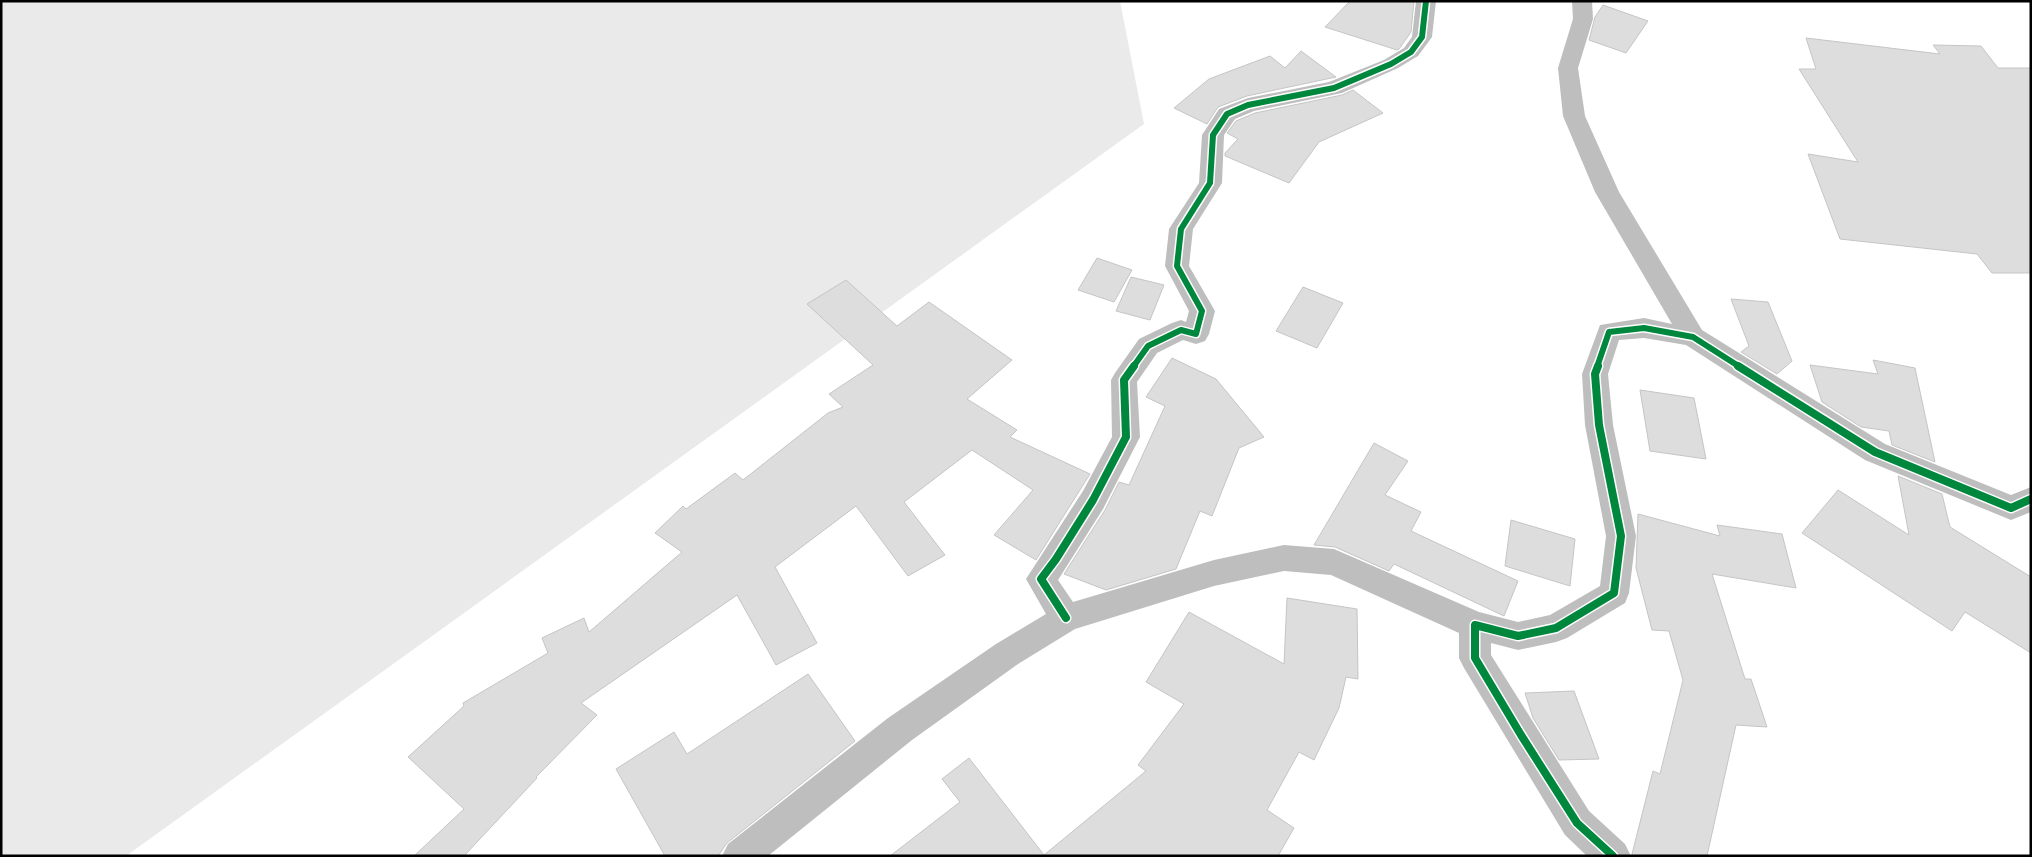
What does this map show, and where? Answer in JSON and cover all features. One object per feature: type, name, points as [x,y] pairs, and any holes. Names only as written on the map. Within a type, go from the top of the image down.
[{"type":"street","points":[[1066,618],[1041,579],[1056,559],[1093,500],[1126,437],[1124,380],[1148,346],[1181,330],[1196,334],[1202,311],[1177,266],[1181,229],[1210,183],[1213,135],[1227,114],[1248,105],[1334,88],[1391,64],[1411,52],[1422,37],[1426,1]]},
{"type":"street","points":[[1582,10],[1568,68],[1574,116],[1607,192],[1693,337]]},
{"type":"street","points":[[740,856],[900,729],[1007,654],[1066,618],[1214,573],[1284,558],[1334,562],[1475,625],[1518,636],[1556,628],[1614,593],[1621,536],[1599,425],[1595,374],[1608,332],[1644,328],[1693,337],[1875,452],[2011,508],[2031,499]]},
{"type":"street","points":[[1475,625],[1475,658],[1577,823],[1613,856]]},
{"type":"shaded area","points":[[1,1],[1120,1],[1144,124],[126,856],[1,856]]},
{"type":"building","points":[[1350,1],[1414,1],[1411,32],[1399,49],[1397,50],[1325,27]]},
{"type":"building","points":[[1603,5],[1648,21],[1626,53],[1589,40],[1595,17]]},
{"type":"building","points":[[1806,38],[1940,54],[1933,45],[1981,46],[1998,68],[2031,68],[2031,273],[1992,273],[1977,254],[1840,239],[1808,154],[1858,162],[1799,69],[1816,69]]},
{"type":"building","points":[[1301,51],[1336,77],[1247,96],[1218,107],[1207,124],[1174,108],[1209,79],[1270,56],[1285,68]]},
{"type":"building","points":[[1353,90],[1383,113],[1319,142],[1289,183],[1225,156],[1225,153],[1238,139],[1227,133],[1236,121],[1255,113],[1342,95]]},
{"type":"building","points":[[1097,258],[1132,270],[1114,302],[1078,290]]},
{"type":"building","points":[[1131,277],[1164,285],[1150,320],[1116,311]]},
{"type":"building","points":[[846,280],[897,326],[929,302],[1012,360],[967,399],[1017,430],[1010,437],[1090,474],[1036,560],[994,535],[1033,490],[972,450],[904,502],[945,555],[908,576],[856,506],[775,567],[817,643],[776,665],[737,595],[581,703],[597,715],[536,777],[464,856],[414,856],[464,809],[408,757],[464,706],[463,703],[548,653],[542,638],[584,618],[589,632],[682,552],[655,533],[683,506],[686,509],[735,473],[743,480],[828,413],[843,407],[829,394],[873,365],[807,304]]},
{"type":"building","points":[[1303,287],[1343,303],[1317,348],[1276,331]]},
{"type":"building","points":[[1731,299],[1768,302],[1792,361],[1777,374],[1741,352],[1749,346]]},
{"type":"building","points":[[1172,358],[1216,379],[1264,437],[1239,448],[1212,516],[1200,511],[1176,569],[1106,590],[1064,574],[1105,510],[1119,482],[1129,485],[1165,406],[1146,397]]},
{"type":"building","points":[[1873,360],[1915,368],[1935,462],[1892,445],[1889,431],[1861,427],[1822,402],[1810,365],[1878,374]]},
{"type":"building","points":[[1640,390],[1694,398],[1706,459],[1650,451]]},
{"type":"building","points":[[1374,443],[1408,461],[1385,495],[1421,512],[1411,531],[1518,581],[1504,616],[1394,564],[1389,571],[1335,547],[1314,545]]},
{"type":"building","points":[[1898,476],[1942,494],[1950,527],[2031,577],[2031,653],[1965,612],[1952,631],[1802,533],[1838,490],[1909,535]]},
{"type":"building","points":[[1638,514],[1720,536],[1717,525],[1782,534],[1796,588],[1712,574],[1745,679],[1751,679],[1767,727],[1736,725],[1707,856],[1633,856],[1632,854],[1653,771],[1660,774],[1683,680],[1669,631],[1652,630],[1636,568]]},
{"type":"building","points":[[1511,520],[1575,539],[1570,586],[1505,566]]},
{"type":"building","points":[[1287,598],[1357,609],[1358,679],[1346,677],[1339,708],[1314,760],[1299,752],[1267,810],[1294,828],[1278,856],[890,856],[960,802],[942,779],[969,758],[1044,855],[1146,771],[1138,765],[1184,704],[1146,682],[1189,612],[1284,664]]},
{"type":"building","points":[[808,674],[855,741],[727,843],[718,856],[665,856],[616,769],[674,732],[687,754]]},
{"type":"building","points":[[1574,691],[1599,759],[1559,760],[1533,718],[1525,693]]},
{"type":"cycle path","points":[[1066,618],[1041,579],[1056,559],[1093,500],[1126,437],[1124,380],[1148,346],[1181,330],[1196,334],[1202,311],[1177,266],[1181,229],[1210,183],[1213,135],[1227,114],[1248,105],[1334,88],[1391,64],[1411,52],[1422,37],[1426,1]]},
{"type":"cycle path","points":[[1613,856],[1577,823],[1475,658],[1475,625],[1518,636],[1556,628],[1614,593],[1621,536],[1599,425],[1595,374],[1609,332],[1644,328],[1693,337],[1875,452],[2011,508],[2031,499]]}]
